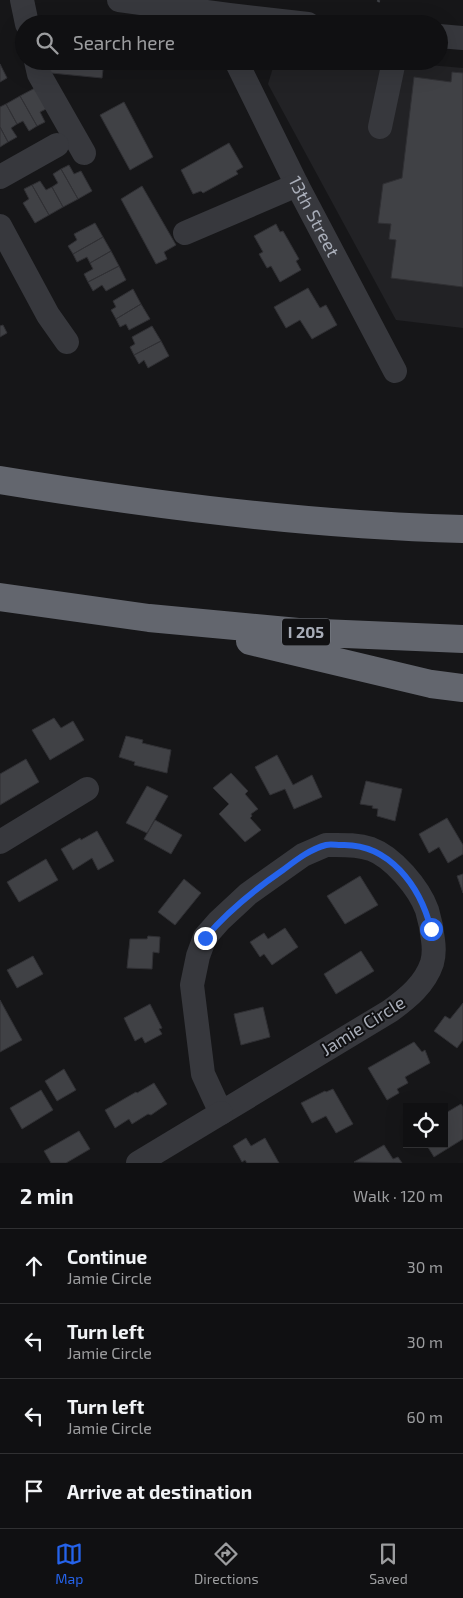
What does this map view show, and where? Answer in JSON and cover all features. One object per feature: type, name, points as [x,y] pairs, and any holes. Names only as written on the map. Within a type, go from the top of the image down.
[{"type":"highway","points":[[0,480],[77,493],[201,509],[346,523],[463,529]]},
{"type":"highway","points":[[346,523],[463,512]]},
{"type":"highway","name":"I 205","points":[[0,596],[149,618],[298,632],[463,640]]},
{"type":"highway","points":[[149,618],[431,684],[463,688]]},
{"type":"street","points":[[22,0],[25,15]]},
{"type":"street","points":[[119,0],[177,4],[213,15]]},
{"type":"street","points":[[448,37],[463,38]]},
{"type":"street","points":[[38,70],[84,153]]},
{"type":"street","name":"13th Street","points":[[240,70],[297,185],[395,371]]},
{"type":"street","points":[[380,127],[392,70]]},
{"type":"street","points":[[0,176],[58,145]]},
{"type":"street","points":[[185,233],[297,185]]},
{"type":"street","points":[[0,226],[48,315],[67,342]]},
{"type":"street","points":[[0,842],[87,789]]},
{"type":"street","name":"Jamie Circle","points":[[138,1163],[221,1113],[390,1011],[411,996],[425,978],[433,961],[434,946],[426,909],[408,878],[392,862],[372,850],[349,844],[326,845],[303,855],[248,894],[219,921],[205,938],[198,956],[192,985],[203,1074],[221,1113]]},
{"type":"shaded area","points":[[448,67],[463,68],[463,328],[396,320],[268,84],[272,70],[448,70]]},
{"type":"building","points":[[0,64],[7,78],[0,82]]},
{"type":"building","points":[[41,70],[103,70],[102,78],[41,72]]},
{"type":"building","points":[[452,72],[463,73],[463,287],[391,278],[396,240],[389,239],[391,224],[378,223],[383,184],[402,178],[414,77],[451,82]]},
{"type":"building","points":[[35,88],[46,109],[40,112],[45,122],[37,126],[20,96]]},
{"type":"building","points":[[20,96],[37,126],[29,131],[23,121],[17,124],[6,104]]},
{"type":"building","points":[[124,102],[153,157],[130,170],[100,115]]},
{"type":"building","points":[[6,104],[17,124],[11,128],[17,137],[8,142],[0,127],[0,107]]},
{"type":"building","points":[[0,127],[8,142],[0,147]]},
{"type":"building","points":[[229,143],[243,167],[236,171],[238,174],[203,193],[201,191],[193,194],[181,170]]},
{"type":"building","points":[[69,165],[74,174],[81,171],[92,191],[78,199],[61,169]]},
{"type":"building","points":[[61,169],[78,199],[63,207],[52,187],[58,183],[53,174]]},
{"type":"building","points":[[40,181],[46,190],[52,187],[63,207],[49,215],[32,185]]},
{"type":"building","points":[[32,185],[49,215],[35,223],[23,203],[29,199],[24,189]]},
{"type":"building","points":[[142,186],[176,245],[164,252],[167,259],[156,264],[121,199]]},
{"type":"building","points":[[95,223],[103,237],[73,254],[68,246],[77,240],[74,234]]},
{"type":"building","points":[[276,224],[280,232],[283,231],[299,259],[296,261],[301,270],[280,282],[271,266],[267,268],[259,254],[263,252],[254,236]]},
{"type":"building","points":[[103,237],[111,251],[90,263],[87,257],[77,262],[73,254]]},
{"type":"building","points":[[111,251],[119,266],[88,282],[84,274],[93,269],[90,263]]},
{"type":"building","points":[[119,266],[126,280],[106,291],[102,285],[93,291],[88,282]]},
{"type":"building","points":[[308,288],[320,308],[326,305],[337,325],[312,339],[300,320],[286,328],[274,307]]},
{"type":"building","points":[[133,289],[141,304],[116,319],[111,310],[116,307],[113,301]]},
{"type":"building","points":[[141,304],[150,319],[129,330],[126,324],[120,327],[116,319]]},
{"type":"building","points":[[3,325],[7,333],[0,337],[0,326]]},
{"type":"building","points":[[152,326],[161,341],[134,355],[130,347],[135,344],[132,337]]},
{"type":"building","points":[[161,341],[169,356],[148,368],[144,360],[139,364],[134,355]]},
{"type":"building","points":[[54,718],[61,728],[73,721],[84,740],[50,760],[32,730]]},
{"type":"building","points":[[126,736],[143,740],[142,743],[171,750],[167,773],[134,765],[135,762],[119,757]]},
{"type":"building","points":[[277,755],[293,785],[312,775],[322,797],[294,809],[285,789],[270,795],[255,767]]},
{"type":"building","points":[[26,759],[39,782],[0,805],[0,774]]},
{"type":"building","points":[[231,773],[248,791],[245,794],[258,809],[251,814],[250,818],[261,830],[245,842],[219,814],[229,804],[213,788]]},
{"type":"building","points":[[366,781],[402,789],[395,821],[377,816],[378,809],[372,808],[373,806],[360,804]]},
{"type":"building","points":[[147,786],[168,796],[147,833],[126,823]]},
{"type":"building","points":[[447,818],[463,845],[463,854],[448,863],[439,847],[429,853],[419,834]]},
{"type":"building","points":[[155,820],[182,835],[171,854],[144,839]]},
{"type":"building","points":[[97,831],[114,861],[98,870],[92,858],[73,870],[61,849]]},
{"type":"building","points":[[46,859],[58,880],[19,902],[7,882]]},
{"type":"building","points":[[463,874],[463,893],[457,876]]},
{"type":"building","points":[[360,876],[378,905],[345,924],[327,896]]},
{"type":"building","points":[[184,879],[201,893],[175,925],[158,912]]},
{"type":"building","points":[[285,928],[298,947],[272,965],[264,954],[260,957],[250,942],[264,933],[268,939]]},
{"type":"building","points":[[148,936],[160,937],[159,953],[153,952],[152,969],[127,968],[130,939],[147,939]]},
{"type":"building","points":[[361,951],[374,971],[336,994],[324,974]]},
{"type":"building","points":[[33,956],[43,974],[17,988],[7,970]]},
{"type":"building","points":[[0,1000],[22,1040],[0,1052]]},
{"type":"building","points":[[463,1003],[463,1040],[457,1048],[434,1031],[445,1016],[450,1019]]},
{"type":"building","points":[[150,1004],[162,1028],[159,1029],[162,1034],[145,1043],[142,1037],[135,1041],[124,1018]]},
{"type":"building","points":[[263,1007],[270,1037],[241,1045],[234,1014]]},
{"type":"building","points":[[414,1042],[422,1052],[425,1050],[430,1063],[405,1077],[408,1083],[397,1089],[399,1093],[387,1100],[368,1068]]},
{"type":"building","points":[[64,1069],[76,1090],[57,1101],[45,1081]]},
{"type":"building","points":[[154,1083],[167,1104],[151,1115],[148,1114],[132,1124],[129,1119],[115,1128],[105,1110]]},
{"type":"building","points":[[333,1089],[353,1124],[336,1133],[326,1116],[312,1123],[301,1103]]},
{"type":"building","points":[[41,1090],[53,1110],[22,1129],[10,1108]]},
{"type":"building","points":[[461,1104],[463,1107],[463,1139],[434,1157],[428,1148],[448,1148],[448,1112]]},
{"type":"building","points":[[79,1131],[90,1149],[66,1163],[51,1163],[44,1151]]},
{"type":"building","points":[[246,1138],[251,1146],[265,1138],[279,1163],[247,1163],[245,1160],[242,1162],[233,1146]]},
{"type":"building","points":[[384,1145],[393,1159],[398,1157],[402,1163],[354,1162]]},
{"type":"route","points":[[205,938],[219,921],[248,894],[303,855],[326,845],[349,844],[372,850],[392,862],[408,878],[426,909],[431,929]]}]
